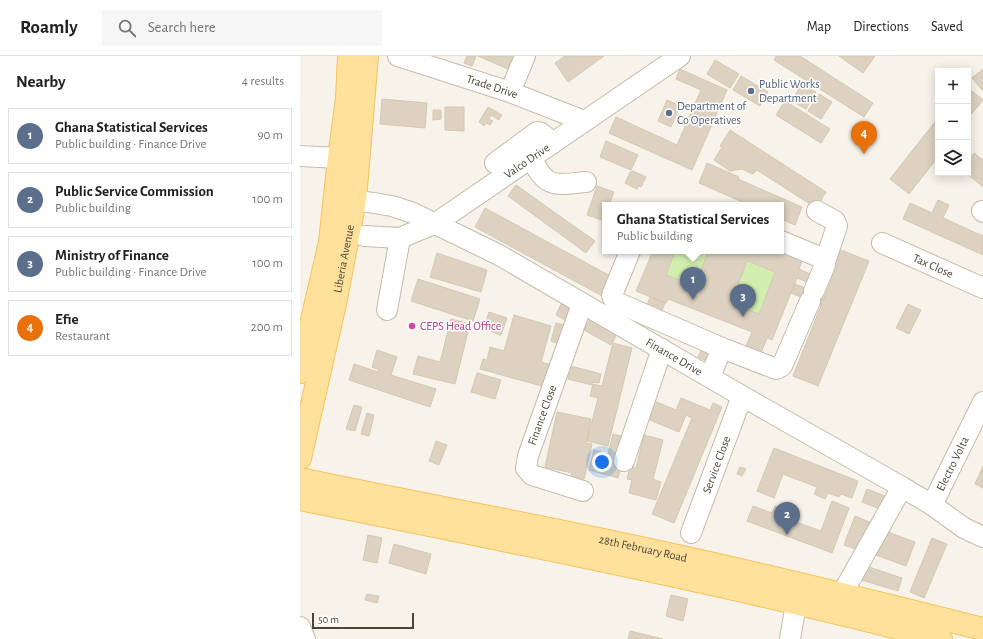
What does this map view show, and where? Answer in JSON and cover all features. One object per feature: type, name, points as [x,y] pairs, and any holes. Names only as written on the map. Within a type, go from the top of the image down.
[{"type":"main road","name":"Liberia Avenue","points":[[300,372],[305,323],[330,242],[347,98],[349,56]]},
{"type":"main road","name":"Liberia Avenue","points":[[301,453],[335,304],[355,200],[368,56]]},
{"type":"main road","points":[[301,453],[314,470],[334,487]]},
{"type":"main road","name":"28th February Road","points":[[300,480],[543,527],[682,556],[983,629]]},
{"type":"main road","name":"28th February Road","points":[[300,499],[589,557],[941,639]]},
{"type":"street","name":"Trade Drive","points":[[398,56],[510,92],[584,122]]},
{"type":"street","points":[[510,92],[525,56]]},
{"type":"street","name":"Valco Drive","points":[[364,236],[400,238],[436,223],[675,58]]},
{"type":"street","points":[[495,163],[537,132],[541,133],[553,143]]},
{"type":"street","points":[[300,156],[339,158]]},
{"type":"street","points":[[531,158],[539,174],[547,181],[556,185],[586,182]]},
{"type":"street","name":"Finance Drive","points":[[355,200],[403,209],[436,223],[499,255],[902,487],[932,505],[964,528],[983,538]]},
{"type":"street","points":[[629,254],[612,295],[616,302],[722,348],[776,369],[782,366],[812,296],[825,265],[837,226],[835,221],[817,211]]},
{"type":"street","points":[[387,310],[400,238]]},
{"type":"street","points":[[784,241],[822,258],[825,262]]},
{"type":"street","name":"Tax Close","points":[[882,243],[983,288]]},
{"type":"street","name":"Finance Close","points":[[582,304],[528,456],[526,468],[532,475],[583,491]]},
{"type":"street","points":[[710,377],[722,348]]},
{"type":"street","points":[[624,461],[662,349]]},
{"type":"street","name":"Service Close","points":[[691,533],[742,396]]},
{"type":"street","name":"Electro Volta","points":[[932,505],[983,402]]},
{"type":"street","points":[[842,594],[902,487]]},
{"type":"street","points":[[790,639],[796,604]]},
{"type":"street","points":[[300,628],[305,639]]},
{"type":"green space","points":[[674,254],[707,254],[695,286],[666,275]]},
{"type":"green space","points":[[747,261],[775,272],[759,314],[731,303]]},
{"type":"building","points":[[467,56],[476,56],[472,66],[464,63]]},
{"type":"building","points":[[478,56],[515,56],[510,70]]},
{"type":"building","points":[[565,56],[604,56],[568,82],[555,63]]},
{"type":"building","points":[[776,56],[800,56],[873,103],[864,117],[774,60]]},
{"type":"building","points":[[839,56],[875,56],[863,73]]},
{"type":"building","points":[[715,60],[739,74],[730,88],[707,74]]},
{"type":"building","points":[[680,69],[727,90],[692,170],[609,133],[616,117],[677,145],[701,90],[676,79]]},
{"type":"building","points":[[983,69],[983,91],[972,78]]},
{"type":"building","name":"Public Works Department","points":[[741,76],[768,92],[760,106],[733,90]]},
{"type":"building","points":[[802,83],[816,92],[806,109],[792,101]]},
{"type":"building","points":[[971,90],[983,100],[971,114]]},
{"type":"building","points":[[819,94],[832,102],[821,119],[808,111]]},
{"type":"building","points":[[382,99],[427,103],[425,128],[380,124]]},
{"type":"building","name":"Department of Co Operatives","points":[[667,100],[680,106],[671,127],[658,121]]},
{"type":"building","points":[[785,101],[830,129],[821,143],[776,115]]},
{"type":"building","points":[[445,107],[464,107],[464,131],[445,130]]},
{"type":"building","points":[[488,107],[502,115],[499,120],[491,115],[489,119],[493,121],[490,125],[486,123],[484,126],[479,122]]},
{"type":"building","points":[[433,110],[441,110],[441,119],[433,120]]},
{"type":"building","points":[[935,122],[935,161],[909,194],[890,179]]},
{"type":"building","points":[[730,130],[826,192],[816,208],[757,170],[753,174],[742,169],[730,171],[714,160],[722,147],[720,146]]},
{"type":"building","points":[[606,141],[638,155],[631,170],[600,157]]},
{"type":"building","points":[[974,153],[983,160],[983,187],[970,176],[971,176],[971,157]]},
{"type":"building","points":[[707,163],[739,177],[738,179],[802,207],[795,225],[784,220],[784,202],[742,202],[699,183]]},
{"type":"building","points":[[633,171],[646,177],[641,187],[638,186],[637,189],[625,183],[630,172]]},
{"type":"building","points":[[516,185],[595,241],[586,253],[508,196]]},
{"type":"building","points":[[597,186],[614,192],[610,202],[602,202],[602,220],[587,215]]},
{"type":"building","points":[[938,200],[949,205],[943,218],[983,236],[983,255],[903,219],[910,203],[932,213]]},
{"type":"building","points":[[485,208],[614,278],[604,297],[475,227]]},
{"type":"building","points":[[841,250],[869,261],[818,386],[793,376],[832,278],[830,277]]},
{"type":"building","points":[[437,253],[487,270],[481,292],[430,277]]},
{"type":"building","points":[[652,254],[674,254],[666,275],[695,286],[707,254],[784,254],[802,261],[799,269],[810,274],[807,282],[797,278],[772,340],[767,338],[761,353],[746,346],[752,332],[668,299],[666,303],[636,291]],"holes":[[[747,261],[775,272],[759,314],[731,303]]]},
{"type":"building","points":[[418,279],[480,299],[473,321],[411,301]]},
{"type":"building","points":[[795,284],[825,296],[821,305],[791,293]]},
{"type":"building","points":[[650,297],[665,303],[661,313],[646,308]]},
{"type":"building","points":[[561,304],[570,308],[565,320],[556,315]]},
{"type":"building","points":[[908,304],[921,310],[909,334],[896,328]]},
{"type":"building","points":[[489,312],[507,318],[501,335],[484,329]]},
{"type":"building","points":[[514,315],[551,326],[541,362],[552,365],[545,387],[480,369],[483,359],[487,360],[490,347],[504,351]]},
{"type":"building","points":[[451,319],[470,324],[455,384],[413,374],[418,356],[440,362]]},
{"type":"building","points":[[590,319],[617,334],[611,345],[584,330]]},
{"type":"building","points":[[556,323],[565,325],[559,344],[551,341]]},
{"type":"building","points":[[613,343],[632,348],[608,446],[587,441],[598,398],[590,396],[593,384],[602,386]]},
{"type":"building","points":[[703,347],[714,352],[709,362],[698,357]]},
{"type":"building","points":[[377,350],[397,357],[391,375],[436,389],[430,407],[349,380],[354,364],[378,372],[379,370],[372,367]]},
{"type":"building","points":[[571,366],[601,374],[599,383],[592,382],[592,385],[568,379]]},
{"type":"building","points":[[477,373],[501,380],[495,399],[471,392]]},
{"type":"building","points":[[681,398],[710,410],[713,403],[722,407],[674,523],[652,514],[692,418],[686,415],[679,432],[645,418],[652,400],[676,410]]},
{"type":"building","points":[[354,405],[362,407],[355,431],[346,429]]},
{"type":"building","points":[[557,412],[591,419],[586,443],[592,444],[584,479],[571,476],[572,473],[545,467]]},
{"type":"building","points":[[367,413],[374,415],[369,436],[361,434]]},
{"type":"building","points":[[613,434],[628,438],[618,478],[589,470],[594,450],[608,454]]},
{"type":"building","points":[[644,435],[663,440],[653,479],[661,482],[656,500],[629,493],[632,480],[627,479],[630,467],[636,468]]},
{"type":"building","points":[[436,441],[447,445],[439,465],[429,461]]},
{"type":"building","points":[[774,448],[858,481],[852,498],[841,494],[839,497],[828,493],[825,499],[814,494],[817,487],[783,474],[774,498],[757,491]]},
{"type":"building","points":[[983,466],[983,488],[975,484]]},
{"type":"building","points":[[740,467],[746,469],[742,476],[737,474]]},
{"type":"building","points":[[867,489],[890,498],[885,511],[862,502]]},
{"type":"building","points":[[832,501],[849,508],[832,553],[747,521],[753,506],[772,513],[775,506],[785,510],[782,517],[821,531]]},
{"type":"building","points":[[855,516],[872,523],[861,551],[844,545]]},
{"type":"building","points":[[885,531],[915,542],[906,566],[876,555]]},
{"type":"building","points":[[368,535],[382,538],[377,563],[363,560]]},
{"type":"building","points":[[932,538],[947,544],[924,598],[910,592]]},
{"type":"building","points":[[394,544],[431,554],[426,574],[389,563]]},
{"type":"building","points":[[863,565],[902,578],[898,591],[858,579]]},
{"type":"building","points":[[367,594],[379,596],[377,603],[365,600]]},
{"type":"building","points":[[671,595],[688,599],[683,621],[666,616]]},
{"type":"building","points":[[630,631],[663,639],[628,639]]},
{"type":"place","name":"Public Works Department","points":[[751,91]]},
{"type":"place","name":"Department of Co Operatives","points":[[669,113]]},
{"type":"place","name":"Efie","points":[[864,154]]},
{"type":"place","name":"Ghana Statistical Services","points":[[693,300]]},
{"type":"place","name":"Ministry of Finance","points":[[743,317]]},
{"type":"place","name":"CEPS Head Office","points":[[412,326]]},
{"type":"place","name":"Public Service Commission","points":[[787,535]]}]
